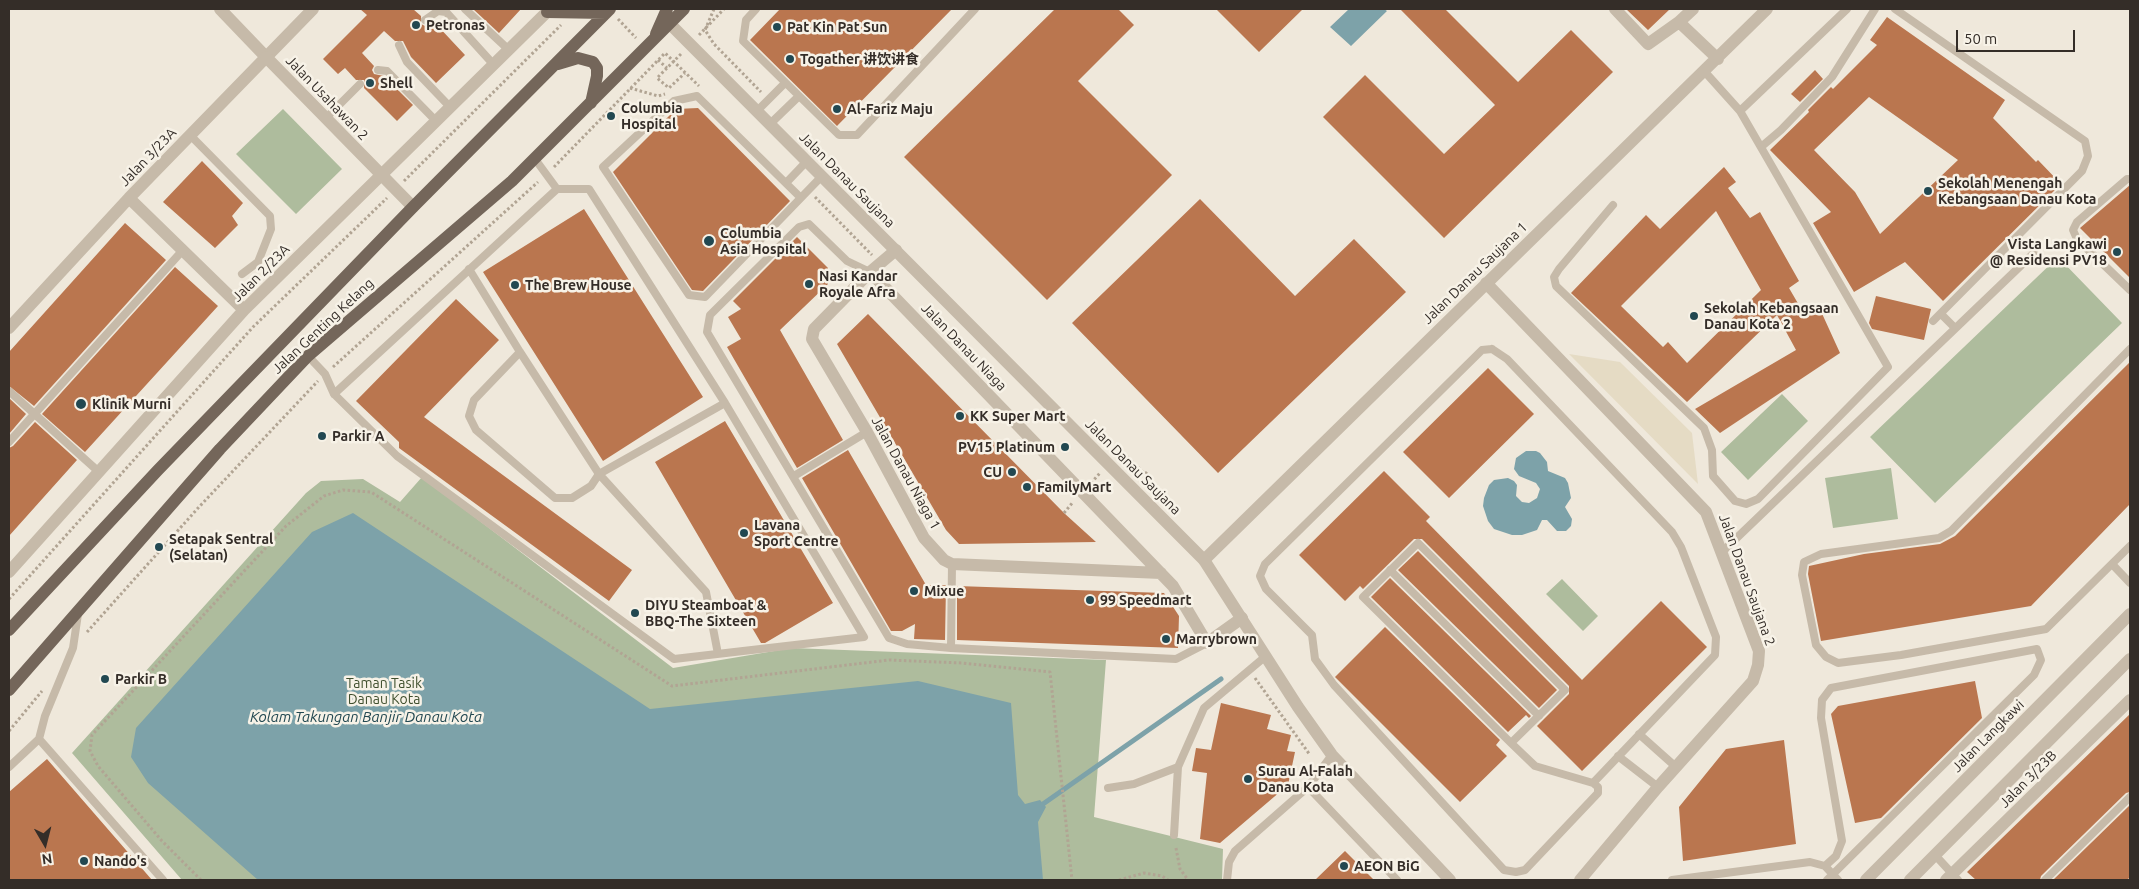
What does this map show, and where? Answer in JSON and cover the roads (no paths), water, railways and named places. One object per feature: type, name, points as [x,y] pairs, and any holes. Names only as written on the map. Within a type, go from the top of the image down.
[{"type":"main road","points":[[651,43],[667,9]]},
{"type":"main road","name":"Jalan Genting Kelang","points":[[9,690],[220,449],[308,356],[535,159],[684,9]]},
{"type":"main road","points":[[548,10],[574,12],[608,11]]},
{"type":"main road","name":"Jalan Genting Kelang","points":[[9,630],[158,470],[413,207],[608,11]]},
{"type":"main road","points":[[553,66],[572,58],[586,58],[593,62],[597,68],[597,76],[591,104]]},
{"type":"street","name":"Jalan Usahawan 2","points":[[220,9],[413,207]]},
{"type":"street","name":"Jalan 3/23A","points":[[9,328],[190,135],[313,9]]},
{"type":"street","points":[[1614,9],[1648,44],[1679,22],[1692,9]]},
{"type":"street","name":"Jalan Danau Saujana 1","points":[[1204,560],[1767,9]]},
{"type":"street","name":"Jalan 2/23A","points":[[9,572],[244,310],[437,122],[548,10]]},
{"type":"street","points":[[1679,22],[1718,59]]},
{"type":"street","name":"Jalan Danau Saujana","points":[[670,24],[1204,560],[1332,755],[1450,880]]},
{"type":"street","points":[[130,198],[244,310]]},
{"type":"street","name":"Jalan Danau Niaga 1","points":[[896,250],[870,272],[814,329],[812,339],[867,432],[924,538],[944,560],[952,564]]},
{"type":"street","name":"Jalan Danau Niaga","points":[[870,272],[1173,586],[1207,643]]},
{"type":"street","name":"Jalan Danau Saujana 2","points":[[1486,283],[1706,512],[1759,651],[1758,665],[1752,681],[1658,787],[1580,880]]},
{"type":"street","points":[[952,564],[1161,573]]},
{"type":"street","name":"Jalan Langkawi","points":[[1866,880],[2130,614]]},
{"type":"street","points":[[1207,643],[1242,618]]},
{"type":"street","points":[[1910,880],[2130,659]]},
{"type":"street","name":"Jalan 3/23B","points":[[1952,878],[2128,706]]},
{"type":"lane","points":[[464,9],[508,50]]},
{"type":"lane","points":[[756,9],[746,20],[743,41],[839,135],[857,135],[975,9]]},
{"type":"lane","points":[[1740,111],[1847,9]]},
{"type":"lane","points":[[1761,147],[1781,130],[1832,76],[1875,9]]},
{"type":"lane","points":[[1895,9],[2085,141],[2088,156],[2082,171],[1932,321]]},
{"type":"lane","points":[[425,20],[438,11],[446,12],[494,65]]},
{"type":"lane","points":[[399,44],[407,62],[451,108]]},
{"type":"lane","points":[[378,70],[387,71],[437,122]]},
{"type":"lane","points":[[1613,205],[1559,269],[1554,277],[1556,286],[1704,428],[1712,450],[1713,476],[1735,501],[1746,504],[1758,499],[1888,367],[1740,111],[1704,72]]},
{"type":"lane","points":[[757,111],[784,83]]},
{"type":"lane","points":[[326,118],[360,84]]},
{"type":"lane","points":[[800,197],[697,96],[674,102],[603,167],[689,295],[705,297],[822,176]]},
{"type":"lane","points":[[770,124],[799,96]]},
{"type":"lane","points":[[190,135],[270,216],[271,229],[258,262],[242,274]]},
{"type":"lane","points":[[535,159],[557,189]]},
{"type":"lane","points":[[786,183],[807,161]]},
{"type":"lane","points":[[2130,179],[2127,179],[2077,222],[2073,230],[2077,239],[2130,290]]},
{"type":"lane","points":[[308,356],[325,374],[334,394],[397,456],[674,659],[864,637],[726,403],[589,189],[557,189],[334,394]]},
{"type":"lane","points":[[870,272],[848,261],[809,224],[799,227],[710,315],[707,332],[889,638],[907,644],[951,648],[1176,659],[1207,643]]},
{"type":"lane","points":[[9,442],[183,250]]},
{"type":"lane","points":[[1722,552],[2034,253]]},
{"type":"lane","points":[[469,269],[599,474],[706,592],[718,654]]},
{"type":"lane","points":[[1940,314],[1955,328]]},
{"type":"lane","points":[[1511,744],[1565,690],[1418,543],[1363,597],[1511,744],[1535,766],[1592,783],[1598,787],[1598,793],[1525,870],[1516,872],[1504,870],[1334,685],[1316,659],[1312,635],[1266,589],[1260,576],[1265,564],[1482,350],[1492,349],[1507,360],[1672,532],[1681,547],[1716,637],[1715,655],[1592,783]]},
{"type":"lane","points":[[2130,349],[1951,531],[1939,538],[1821,554],[1804,562],[1802,575],[1816,645],[1826,657],[1838,663],[1901,655],[2046,630],[2130,546]]},
{"type":"lane","points":[[520,352],[474,400],[469,416],[476,430],[555,498],[572,498],[591,486],[599,474],[726,403]]},
{"type":"lane","points":[[9,391],[98,472]]},
{"type":"lane","points":[[794,476],[867,432]]},
{"type":"lane","points":[[951,648],[952,564]]},
{"type":"lane","points":[[2112,564],[2130,583]]},
{"type":"lane","points":[[1390,570],[1538,716]]},
{"type":"lane","points":[[9,767],[39,739],[45,716],[73,648],[78,612]]},
{"type":"lane","points":[[1672,880],[1810,862],[1825,866],[1833,878],[2034,675],[2041,660],[2038,649],[1831,688],[1822,700],[1821,718],[1842,841],[1836,856],[1825,866]]},
{"type":"lane","points":[[1174,835],[1178,767],[1204,708],[1266,656]]},
{"type":"lane","points":[[1639,734],[1676,767]]},
{"type":"lane","points":[[39,739],[163,880]]},
{"type":"lane","points":[[1227,880],[1229,862],[1235,851],[1308,787],[1332,755]]},
{"type":"lane","points":[[1618,756],[1658,787]]},
{"type":"lane","points":[[1108,788],[1134,784],[1178,767]]},
{"type":"lane","points":[[1308,787],[1396,880]]},
{"type":"lane","points":[[2045,880],[2130,797]]},
{"type":"lane","points":[[1935,855],[1952,878]]},
{"type":"water","points":[[1349,9],[1384,9],[1387,11],[1351,46],[1330,27]]},
{"type":"water","points":[[1526,451],[1540,453],[1547,462],[1548,471],[1565,478],[1568,483],[1571,498],[1565,507],[1572,519],[1571,526],[1566,531],[1557,531],[1547,520],[1542,520],[1537,530],[1522,535],[1512,535],[1494,529],[1488,521],[1483,506],[1484,498],[1489,485],[1494,480],[1508,478],[1514,481],[1517,485],[1516,496],[1522,502],[1529,503],[1537,498],[1540,489],[1536,483],[1519,476],[1514,469],[1516,458]]},
{"type":"water","name":"Kolam Takungan Banjir Danau Kota","points":[[353,513],[650,709],[918,681],[1011,703],[1018,795],[1025,804],[1040,800],[1046,807],[1038,822],[1043,880],[258,880],[148,783],[131,757],[136,728],[312,532]]},
{"type":"waterway","points":[[1043,804],[1221,679]]},
{"type":"place","name":"Petronas","points":[[416,25]]},
{"type":"place","name":"Pat Kin Pat Sun","points":[[777,27]]},
{"type":"place","name":"Togather 讲饮讲食","points":[[790,59]]},
{"type":"place","name":"Shell","points":[[370,83]]},
{"type":"place","name":"Al-Fariz Maju","points":[[837,109]]},
{"type":"place","name":"Columbia Hospital","points":[[611,116]]},
{"type":"place","name":"Sekolah Menengah Kebangsaan Danau Kota","points":[[1928,191]]},
{"type":"place","name":"Columbia Asia Hospital","points":[[709,241]]},
{"type":"place","name":"Vista Langkawi @ Residensi PV18","points":[[2117,252]]},
{"type":"place","name":"Nasi Kandar Royale Afra","points":[[809,284]]},
{"type":"place","name":"The Brew House","points":[[515,285]]},
{"type":"place","name":"Sekolah Kebangsaan Danau Kota 2","points":[[1694,316]]},
{"type":"place","name":"Klinik Murni","points":[[81,404]]},
{"type":"place","name":"KK Super Mart","points":[[960,416]]},
{"type":"place","name":"Parkir A","points":[[322,436]]},
{"type":"place","name":"PV15 Platinum","points":[[1065,447]]},
{"type":"place","name":"CU","points":[[1012,472]]},
{"type":"place","name":"FamilyMart","points":[[1027,487]]},
{"type":"place","name":"Lavana Sport Centre","points":[[744,533]]},
{"type":"place","name":"Setapak Sentral (Selatan)","points":[[159,547]]},
{"type":"place","name":"Mixue","points":[[914,591]]},
{"type":"place","name":"99 Speedmart","points":[[1090,600]]},
{"type":"place","name":"DIYU Steamboat & BBQ-The Sixteen","points":[[635,613]]},
{"type":"place","name":"Marrybrown","points":[[1166,639]]},
{"type":"place","name":"Parkir B","points":[[105,679]]},
{"type":"place","name":"Surau Al-Falah Danau Kota","points":[[1248,779]]},
{"type":"place","name":"Nando's","points":[[84,861]]},
{"type":"place","name":"AEON BiG","points":[[1344,866]]},
{"type":"park label","name":"Taman Tasik Danau Kota","points":[[384,692]]}]
